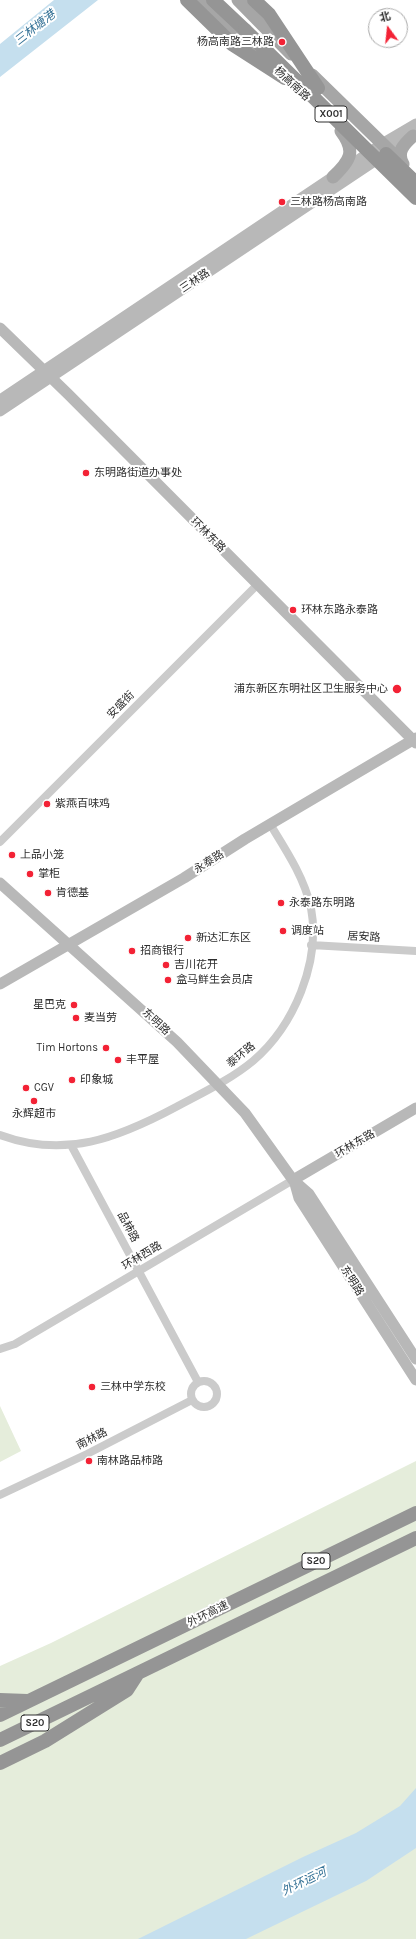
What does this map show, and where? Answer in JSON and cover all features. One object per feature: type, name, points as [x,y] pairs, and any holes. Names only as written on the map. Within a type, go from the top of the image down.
[{"type":"highway","name":"X001","points":[[187,0],[232,44],[315,92]]},
{"type":"highway","name":"杨高南路","points":[[213,0],[416,183]]},
{"type":"highway","name":"杨高南路","points":[[227,0],[243,28]]},
{"type":"highway","name":"X001","points":[[254,0],[269,14],[315,92]]},
{"type":"highway","name":"杨高南路","points":[[315,92],[416,198]]},
{"type":"highway","name":"外环高速","points":[[0,1715],[416,1513]]},
{"type":"highway","name":"外环高速","points":[[0,1740],[416,1538]]},
{"type":"highway","points":[[0,1763],[45,1741],[127,1690],[138,1673]]},
{"type":"highway","points":[[0,1700],[28,1701]]},
{"type":"main road","name":"杨高南路","points":[[200,0],[243,28],[267,61],[370,157],[416,204]]},
{"type":"main road","name":"杨高南路","points":[[238,0],[416,176]]},
{"type":"main road","points":[[334,176],[345,164],[350,153],[348,140],[341,131]]},
{"type":"main road","name":"三林路","points":[[0,400],[47,374],[370,157],[415,131]]},
{"type":"main road","points":[[403,164],[400,153],[415,131]]},
{"type":"main road","name":"三林路","points":[[0,411],[47,374],[334,176],[370,157]]},
{"type":"main road","name":"环林东路","points":[[0,328],[415,740]]},
{"type":"main road","name":"永泰路","points":[[0,984],[184,878],[270,824],[415,740]]},
{"type":"main road","name":"东明路","points":[[0,883],[160,1025],[218,1084],[249,1119],[293,1180],[308,1194],[412,1363],[416,1380]]},
{"type":"main road","name":"环林东路","points":[[293,1180],[416,1108]]},
{"type":"street","name":"安盛街","points":[[0,842],[258,584]]},
{"type":"street","name":"泰环路","points":[[0,1135],[26,1143],[71,1145],[111,1138],[135,1128],[218,1084],[254,1060],[280,1031],[292,1014],[300,995],[312,945],[312,927],[311,909],[305,888],[295,866],[270,824]]},
{"type":"street","name":"居安路","points":[[312,945],[416,951]]},
{"type":"street","name":"品柿路","points":[[71,1145],[198,1382]]},
{"type":"street","name":"环林西路","points":[[0,1349],[15,1344],[293,1180]]},
{"type":"street","points":[[202,1381],[212,1384],[215,1388],[216,1398],[210,1405],[200,1406],[192,1400],[191,1390],[198,1382],[202,1381]]},
{"type":"street","name":"南林路","points":[[0,1495],[87,1454],[192,1400]]},
{"type":"green space","points":[[0,1406],[21,1451],[0,1462]]},
{"type":"green space","points":[[416,1461],[416,1939],[0,1939],[0,1666],[51,1643]]},
{"type":"water","name":"三林塘港","points":[[54,0],[98,0],[0,77],[0,44]]},
{"type":"water","name":"外环运河","points":[[416,1788],[416,1848],[366,1881],[246,1939],[138,1939],[303,1857],[356,1833],[400,1806]]},
{"type":"place","name":"杨高南路三林路","points":[[282,42]]},
{"type":"place","name":"三林路杨高南路","points":[[282,202]]},
{"type":"place","name":"东明路街道办事处","points":[[86,473]]},
{"type":"place","name":"环林东路永泰路","points":[[293,610]]},
{"type":"place","name":"浦东新区东明社区卫生服务中心","points":[[397,689]]},
{"type":"place","name":"紫燕百味鸡","points":[[47,804]]},
{"type":"place","name":"上品小笼","points":[[12,855]]},
{"type":"place","name":"掌柜","points":[[30,874]]},
{"type":"place","name":"肯德基","points":[[48,893]]},
{"type":"place","name":"永泰路东明路","points":[[281,903]]},
{"type":"place","name":"调度站","points":[[283,931]]},
{"type":"place","name":"新达汇东区","points":[[188,938]]},
{"type":"place","name":"招商银行","points":[[132,951]]},
{"type":"place","name":"吉川花开","points":[[166,965]]},
{"type":"place","name":"盒马鲜生会员店","points":[[168,980]]},
{"type":"place","name":"星巴克","points":[[74,1005]]},
{"type":"place","name":"麦当劳","points":[[76,1018]]},
{"type":"place","name":"Tim Hortons","points":[[106,1048]]},
{"type":"place","name":"丰平屋","points":[[118,1060]]},
{"type":"place","name":"印象城","points":[[72,1080]]},
{"type":"place","name":"CGV","points":[[26,1088]]},
{"type":"place","name":"永辉超市","points":[[34,1101]]},
{"type":"place","name":"三林中学东校","points":[[92,1387]]},
{"type":"place","name":"南林路品柿路","points":[[89,1461]]}]
